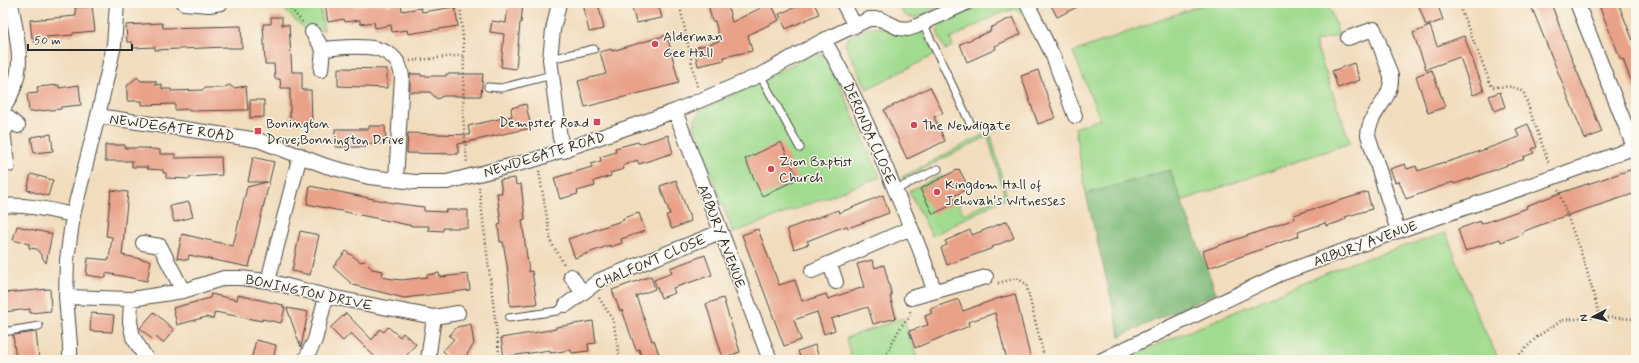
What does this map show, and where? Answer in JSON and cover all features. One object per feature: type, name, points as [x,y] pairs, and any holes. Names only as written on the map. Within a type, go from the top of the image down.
[{"type":"street","points":[[3,110],[14,89],[20,68],[20,57],[11,3]]},
{"type":"street","points":[[70,360],[66,296],[67,260],[73,215],[114,45],[118,3]]},
{"type":"street","points":[[184,3],[209,5],[221,3]]},
{"type":"street","points":[[559,3],[553,30],[550,59],[560,138],[564,151]]},
{"type":"street","points":[[842,3],[855,26]]},
{"type":"street","name":"NEWDEGATE ROAD","points":[[98,116],[258,140],[326,166],[348,172],[396,180],[433,183],[472,176],[564,151],[675,111],[760,75],[824,40],[873,18],[880,18],[903,29],[912,28],[966,3]]},
{"type":"street","points":[[1026,3],[1053,56],[1075,116]]},
{"type":"street","points":[[1578,3],[1635,147]]},
{"type":"street","points":[[1348,38],[1374,29],[1390,76],[1390,91],[1372,118],[1368,127],[1368,134],[1398,231]]},
{"type":"street","points":[[312,32],[322,49],[321,70]]},
{"type":"street","name":"DERONDA CLOSE","points":[[824,40],[839,65],[863,112],[924,256],[934,291]]},
{"type":"street","points":[[322,49],[364,47],[383,50],[390,54],[400,64],[402,77],[396,180]]},
{"type":"street","name":"ARBURY AVENUE","points":[[675,111],[770,360]]},
{"type":"street","name":"ARBURY AVENUE","points":[[1102,360],[1280,274],[1635,147]]},
{"type":"street","points":[[268,281],[300,156]]},
{"type":"street","points":[[3,206],[15,204],[73,215]]},
{"type":"street","points":[[812,271],[912,228]]},
{"type":"street","name":"CHALFONT CLOSE","points":[[566,305],[600,280],[720,232]]},
{"type":"street","points":[[143,243],[160,246],[184,291]]},
{"type":"street","points":[[830,264],[836,282]]},
{"type":"street","name":"CHALFONT CLOSE","points":[[571,276],[587,289]]},
{"type":"street","points":[[911,298],[986,277]]},
{"type":"street","name":"BONINGTON DRIVE","points":[[66,296],[131,299],[184,291],[224,278],[240,278],[268,281],[326,296],[434,317],[458,313]]},
{"type":"street","points":[[305,360],[315,340],[326,296]]},
{"type":"street","points":[[131,299],[130,322],[133,337],[147,360]]},
{"type":"street","points":[[428,360],[434,317]]},
{"type":"lane","points":[[922,23],[970,123]]},
{"type":"lane","points":[[550,59],[594,49]]},
{"type":"lane","points":[[488,87],[501,88],[552,75]]},
{"type":"lane","points":[[760,75],[800,148]]},
{"type":"lane","points":[[11,120],[7,134],[11,168]]},
{"type":"lane","points":[[895,190],[938,169]]},
{"type":"lane","points":[[509,318],[557,311],[566,305]]},
{"type":"lane","points":[[3,332],[39,326]]},
{"type":"path","points":[[286,3],[312,32]]},
{"type":"path","points":[[460,3],[464,55],[464,115],[500,360]]},
{"type":"path","points":[[1458,3],[1492,87],[1512,87],[1521,90],[1524,94],[1585,264],[1600,317]]},
{"type":"path","points":[[681,11],[700,101]]},
{"type":"path","points":[[400,64],[412,61],[464,55]]},
{"type":"path","points":[[537,159],[551,242],[571,276]]},
{"type":"path","points":[[986,277],[990,283],[993,284],[1017,278],[1026,284],[1045,360]]},
{"type":"path","points":[[587,289],[613,320],[620,360]]},
{"type":"path","points":[[883,360],[901,326],[910,317],[911,298]]},
{"type":"path","points":[[1514,360],[1538,336],[1562,320],[1600,317],[1636,319]]},
{"type":"green space","points":[[278,3],[320,3],[324,31],[316,28],[308,33]]},
{"type":"green space","points":[[913,3],[947,3],[918,17],[907,17],[900,9]]},
{"type":"green space","points":[[985,3],[1020,3],[1025,16],[1015,9],[1000,13],[950,39],[953,46],[945,50],[937,31],[940,25]]},
{"type":"green space","points":[[1207,3],[1328,3],[1339,35],[1315,42],[1350,143],[1181,201],[1170,170],[1086,194],[1075,128],[1100,119],[1073,52]]},
{"type":"green space","points":[[871,27],[922,31],[936,54],[867,89],[845,44],[848,38]]},
{"type":"green space","points":[[815,53],[825,56],[831,65],[880,177],[733,233],[695,127],[695,119],[701,110]]},
{"type":"green space","points":[[990,131],[1007,197],[932,236],[909,191],[941,175],[942,178],[920,189],[955,202],[957,201],[964,214],[1004,194],[988,136],[903,179],[902,177]]},
{"type":"green space","points":[[1170,170],[1216,293],[1120,336],[1086,194]]},
{"type":"green space","points":[[1446,233],[1477,315],[1499,360],[1121,360],[1348,264]]},
{"type":"green space","points":[[903,318],[918,360],[852,360],[846,338]]},
{"type":"building","points":[[325,3],[355,3],[355,6],[385,3],[386,6],[401,3],[402,11],[421,8],[422,12],[455,7],[458,26],[408,34],[407,30],[392,32],[391,25],[375,28],[374,22],[360,24],[360,20],[345,22],[344,19],[328,22]]},
{"type":"building","points":[[508,3],[523,3],[516,69],[501,67],[504,34],[490,32],[492,21],[506,23]]},
{"type":"building","points":[[583,3],[598,3],[604,29],[589,32]]},
{"type":"building","points":[[631,3],[658,3],[662,18],[636,23]]},
{"type":"building","points":[[708,3],[727,3],[732,22],[771,3],[779,20],[748,35],[752,51],[724,57],[725,60],[698,66],[694,48],[720,41],[715,21],[712,21]]},
{"type":"building","points":[[797,3],[814,3],[819,14],[786,29],[779,14],[798,6]]},
{"type":"building","points":[[1050,3],[1085,3],[1057,17]]},
{"type":"building","points":[[1418,3],[1437,3],[1443,20],[1426,26]]},
{"type":"building","points":[[1530,3],[1551,3],[1569,52],[1602,132],[1585,139]]},
{"type":"building","points":[[1613,3],[1618,3],[1636,48],[1636,92],[1600,8]]},
{"type":"building","points":[[92,6],[95,31],[73,33],[73,35],[46,37],[46,41],[35,43],[34,38],[32,38],[30,20],[76,16],[75,8]]},
{"type":"building","points":[[271,17],[282,17],[282,25],[289,25],[292,72],[302,72],[302,90],[311,90],[312,124],[290,124],[290,88],[281,88],[280,79],[275,79],[274,64],[265,64],[263,24],[271,24]]},
{"type":"building","points":[[1013,17],[1021,34],[995,46],[996,49],[967,62],[960,44],[991,31],[990,28]]},
{"type":"building","points":[[162,23],[163,28],[241,26],[242,48],[227,47],[155,50],[155,47],[133,48],[132,42],[127,42],[126,25]]},
{"type":"building","points":[[1430,26],[1437,46],[1464,36],[1484,91],[1473,95],[1460,57],[1426,69],[1413,33]]},
{"type":"building","name":"Alderman Gee Hall","points":[[667,35],[679,83],[585,107],[578,81],[606,74],[600,52],[611,49],[612,51]]},
{"type":"building","points":[[1354,63],[1360,80],[1338,88],[1332,71]]},
{"type":"building","points":[[338,68],[387,69],[387,88],[338,86]]},
{"type":"building","points":[[1038,70],[1055,118],[1038,124],[1021,76]]},
{"type":"building","points":[[1432,70],[1445,107],[1428,113],[1416,76]]},
{"type":"building","points":[[410,74],[421,74],[421,76],[446,76],[446,74],[483,74],[481,96],[443,96],[437,99],[430,92],[410,92]]},
{"type":"building","points":[[137,77],[141,81],[156,81],[156,85],[162,84],[162,89],[171,89],[171,91],[204,90],[204,88],[223,88],[229,85],[234,88],[246,86],[248,110],[175,110],[175,104],[142,105],[142,101],[127,101],[127,86]]},
{"type":"building","points":[[59,85],[59,88],[79,85],[81,105],[61,107],[61,109],[29,112],[27,94],[38,93],[37,87]]},
{"type":"building","name":"The Newdigate","points":[[930,87],[943,113],[934,117],[945,141],[907,159],[884,110]]},
{"type":"building","points":[[1500,92],[1505,107],[1495,111],[1489,96]]},
{"type":"building","points":[[250,100],[264,100],[264,117],[250,118]]},
{"type":"building","points":[[526,104],[531,128],[458,144],[458,154],[407,153],[408,133],[470,135],[468,126],[512,116],[511,108]]},
{"type":"building","points":[[1528,124],[1537,147],[1532,149],[1534,153],[1523,157],[1524,159],[1454,184],[1453,182],[1406,199],[1399,181],[1395,182],[1390,169],[1405,164],[1407,169],[1416,166],[1418,171],[1469,155],[1519,137],[1516,129]]},
{"type":"building","points":[[369,126],[385,126],[386,143],[366,144],[366,147],[335,147],[335,129],[369,129]]},
{"type":"building","points":[[51,134],[53,151],[34,153],[31,137]]},
{"type":"building","points":[[668,135],[673,153],[639,164],[637,160],[623,166],[624,169],[610,173],[611,176],[594,181],[595,186],[577,191],[578,194],[560,199],[554,178],[592,167],[591,164],[601,161],[600,157],[616,152],[615,148],[638,142],[639,144]]},
{"type":"building","name":"Zion Baptist Church","points":[[781,142],[798,179],[762,196],[745,159]]},
{"type":"building","points":[[105,145],[125,145],[125,148],[160,150],[160,154],[175,154],[175,158],[221,157],[222,175],[190,177],[190,179],[166,178],[166,173],[163,173],[163,170],[147,169],[148,167],[132,167],[132,161],[105,161]]},
{"type":"building","points":[[253,157],[274,162],[249,267],[189,255],[188,260],[177,258],[182,234],[233,246],[247,187],[267,182],[248,182]]},
{"type":"building","points":[[1636,168],[1636,193],[1556,219],[1501,242],[1500,239],[1465,251],[1458,229],[1481,221],[1481,224],[1527,208],[1526,206],[1563,192]]},
{"type":"building","name":"Kingdom Hall of Jehovah's Witnesses","points":[[959,169],[969,188],[952,197],[956,203],[933,214],[920,189]]},
{"type":"building","points":[[31,174],[53,180],[48,196],[27,190]]},
{"type":"building","points":[[515,178],[516,185],[521,184],[525,219],[522,220],[529,272],[532,271],[537,304],[510,306],[507,265],[503,242],[500,242],[498,225],[501,224],[497,193],[502,193],[500,180]]},
{"type":"building","points":[[676,180],[691,221],[672,229],[666,216],[670,214],[660,186]]},
{"type":"building","points":[[310,186],[393,203],[424,207],[424,211],[446,212],[446,210],[468,210],[468,228],[443,228],[443,231],[428,230],[429,226],[413,226],[307,204]]},
{"type":"building","points":[[111,190],[128,192],[122,255],[151,261],[147,281],[106,273],[106,278],[86,275],[88,258],[109,260],[112,237],[106,236]]},
{"type":"building","points":[[1367,192],[1372,209],[1345,217],[1346,219],[1336,223],[1326,226],[1325,223],[1298,232],[1299,236],[1208,268],[1203,251],[1295,219],[1294,215]]},
{"type":"building","points":[[883,195],[889,213],[848,228],[847,226],[835,230],[807,241],[809,244],[794,249],[787,229],[838,210],[839,213]]},
{"type":"building","points":[[189,202],[193,217],[174,222],[170,206]]},
{"type":"building","points":[[639,213],[645,231],[621,239],[622,243],[610,247],[610,245],[575,258],[568,239],[624,220],[623,218]]},
{"type":"building","points":[[1007,221],[1014,238],[992,247],[993,248],[947,265],[941,248],[947,245],[945,241],[970,230],[972,235]]},
{"type":"building","points":[[17,226],[52,234],[46,263],[37,249],[29,248],[29,244],[13,240]]},
{"type":"building","points":[[758,229],[779,285],[795,280],[802,301],[826,294],[828,299],[864,287],[857,264],[872,260],[875,268],[884,265],[896,318],[873,324],[868,307],[831,319],[835,330],[824,334],[817,312],[794,320],[801,340],[784,346],[742,235]]},
{"type":"building","points":[[300,231],[319,235],[310,275],[292,271]]},
{"type":"building","points":[[346,251],[361,262],[364,261],[372,269],[383,271],[382,277],[402,280],[427,277],[427,275],[439,273],[440,277],[468,274],[470,290],[404,298],[353,285],[333,267]]},
{"type":"building","points":[[705,255],[712,275],[673,288],[675,293],[661,298],[654,280],[672,273],[670,268]]},
{"type":"building","points":[[651,276],[655,289],[636,296],[652,341],[654,340],[661,360],[642,360],[639,349],[636,350],[622,310],[620,311],[612,290]]},
{"type":"building","points":[[50,289],[51,311],[30,313],[30,309],[3,312],[3,293]]},
{"type":"building","points":[[211,294],[237,300],[238,295],[283,305],[285,308],[281,323],[215,312],[213,319],[206,317],[177,325],[173,308],[210,298]]},
{"type":"building","points":[[1015,294],[1031,360],[1007,360],[995,313],[968,322],[969,326],[915,348],[909,331],[928,325],[925,316],[932,313],[930,309],[958,299],[963,311]]},
{"type":"building","points":[[723,298],[740,352],[723,358],[706,304]]},
{"type":"building","points":[[287,308],[308,312],[301,347],[297,337]]},
{"type":"building","points":[[154,312],[174,330],[163,343],[156,337],[153,340],[140,328]]},
{"type":"building","points":[[91,313],[114,315],[112,332],[90,331]]},
{"type":"building","points":[[346,313],[372,340],[380,329],[384,332],[388,327],[400,337],[403,333],[416,344],[403,360],[387,360],[382,357],[378,360],[351,333],[343,341],[330,328]]},
{"type":"building","points":[[593,321],[596,343],[588,344],[589,351],[572,353],[571,350],[550,353],[550,350],[504,357],[501,338]]},
{"type":"building","points":[[471,324],[474,344],[463,360],[452,360],[443,351],[454,339],[449,336],[457,327]]},
{"type":"building","points":[[36,332],[39,360],[16,360],[13,335]]},
{"type":"building","points":[[256,340],[276,345],[273,360],[251,360]]},
{"type":"building","points":[[815,345],[820,360],[801,360],[798,351]]},
{"type":"place","name":"Alderman Gee Hall","points":[[655,44]]},
{"type":"place","name":"Dempster Road","points":[[597,122]]},
{"type":"place","name":"The Newdigate","points":[[914,125]]},
{"type":"place","name":"Bonington Drive;Bonnington Drive","points":[[258,131]]},
{"type":"place","name":"Zion Baptist Church","points":[[771,169]]},
{"type":"place","name":"Kingdom Hall of Jehovah's Witnesses","points":[[937,192]]}]
